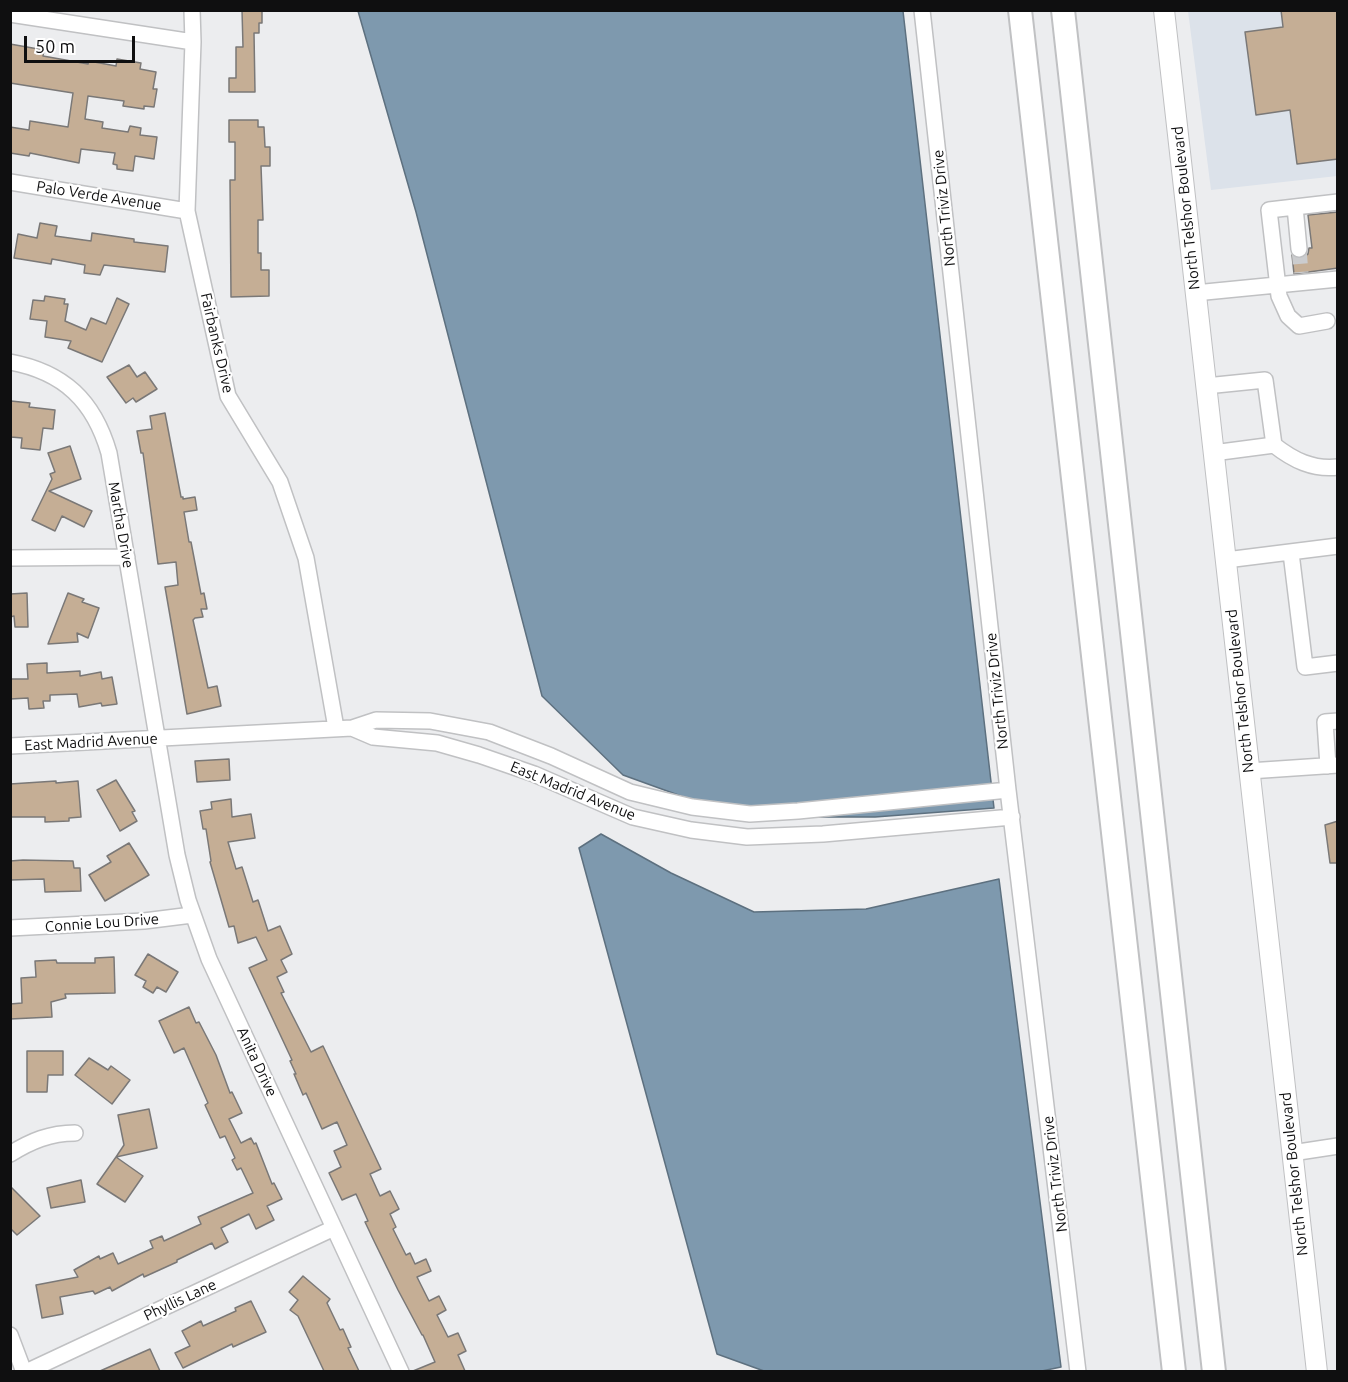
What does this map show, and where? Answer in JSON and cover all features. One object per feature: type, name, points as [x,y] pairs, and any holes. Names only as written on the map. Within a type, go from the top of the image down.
[{"type":"highway","points":[[1020,10],[1174,1371]]},
{"type":"highway","points":[[1063,10],[1214,1371]]},
{"type":"main road","name":"North Telshor Boulevard","points":[[1164,10],[1317,1371]]},
{"type":"street","name":"Fairbanks Drive","points":[[192,10],[187,211],[228,396],[280,483],[306,558],[344,728]]},
{"type":"street","name":"North Triviz Drive","points":[[922,10],[1008,790],[1078,1371]]},
{"type":"street","points":[[10,14],[193,42]]},
{"type":"street","name":"Palo Verde Avenue","points":[[10,182],[187,211]]},
{"type":"street","points":[[1327,321],[1299,326],[1288,316],[1279,296],[1269,210],[1338,202]]},
{"type":"street","points":[[1295,207],[1299,249]]},
{"type":"street","points":[[1196,293],[1278,285],[1302,278],[1338,279]]},
{"type":"street","name":"Martha Drive","points":[[10,362],[35,368],[57,378],[77,394],[94,415],[109,453],[158,738]]},
{"type":"street","points":[[1206,386],[1265,380],[1274,446]]},
{"type":"street","points":[[1214,453],[1274,446],[1289,457],[1308,465],[1325,469],[1338,467]]},
{"type":"street","points":[[1226,560],[1338,546]]},
{"type":"street","points":[[1291,552],[1305,667],[1338,663]]},
{"type":"street","points":[[10,558],[127,556]]},
{"type":"street","name":"East Madrid Avenue","points":[[10,746],[344,728],[376,720],[430,721],[489,732],[550,756],[630,792],[692,807],[750,814],[1008,790]]},
{"type":"street","points":[[1249,771],[1333,766],[1325,722],[1338,721]]},
{"type":"street","name":"East Madrid Avenue","points":[[344,728],[373,737],[437,743],[479,755],[534,774],[633,817],[691,830],[747,837],[812,834],[1012,817]]},
{"type":"street","name":"Anita Drive","points":[[158,738],[180,871],[192,915],[209,959],[401,1371]]},
{"type":"street","name":"Connie Lou Drive","points":[[10,928],[144,921],[192,915]]},
{"type":"street","points":[[10,1154],[36,1139],[56,1134],[75,1133]]},
{"type":"street","points":[[1292,1152],[1338,1146]]},
{"type":"street","name":"Phyllis Lane","points":[[25,1371],[334,1228]]},
{"type":"street","points":[[10,1335],[25,1371]]},
{"type":"shaded area","points":[[1188,11],[1337,11],[1337,176],[1211,190]]},
{"type":"water","points":[[358,11],[903,11],[994,808],[875,817],[739,817],[623,775],[542,696],[416,212]]},
{"type":"water","points":[[601,834],[671,873],[754,912],[866,909],[999,879],[1061,1367],[1037,1372],[764,1371],[717,1354],[579,848]]},
{"type":"building","points":[[242,10],[262,10],[259,33],[254,33],[255,92],[229,92],[229,78],[236,78],[236,47],[243,47]]},
{"type":"building","points":[[1281,10],[1338,10],[1338,159],[1297,164],[1290,110],[1256,115],[1245,32],[1283,27]]},
{"type":"building","points":[[10,44],[44,50],[43,56],[88,64],[89,61],[116,66],[117,59],[141,63],[140,69],[156,72],[153,89],[157,89],[154,107],[144,106],[144,109],[123,106],[124,101],[88,96],[85,119],[103,122],[102,128],[128,132],[130,126],[141,128],[140,135],[157,137],[154,159],[135,156],[133,171],[117,169],[117,165],[113,164],[115,153],[81,149],[79,163],[30,153],[29,156],[10,153],[10,127],[29,130],[30,121],[68,127],[73,93],[10,83]]},
{"type":"building","points":[[229,120],[258,120],[258,127],[264,127],[265,147],[270,147],[270,166],[261,166],[263,220],[258,220],[258,253],[261,253],[261,270],[269,270],[269,296],[231,297],[230,180],[235,180],[235,142],[229,142]]},
{"type":"building","points":[[1338,212],[1338,268],[1294,274],[1292,255],[1300,259],[1308,254],[1309,248],[1312,248],[1308,215]]},
{"type":"building","points":[[40,223],[57,226],[55,236],[91,241],[92,233],[168,246],[165,272],[104,265],[100,275],[84,273],[85,265],[52,259],[51,264],[14,258],[18,234],[37,238]]},
{"type":"building","points":[[45,296],[65,299],[64,304],[68,304],[65,321],[86,330],[91,318],[106,324],[117,298],[129,304],[102,362],[68,348],[71,341],[45,337],[47,321],[30,319],[33,300],[44,301]]},
{"type":"building","points":[[129,365],[137,377],[145,372],[157,389],[136,402],[133,398],[126,403],[107,377]]},
{"type":"building","points":[[11,401],[30,403],[29,407],[55,410],[53,429],[43,428],[40,450],[21,448],[22,438],[11,437]]},
{"type":"building","points":[[165,413],[181,497],[183,499],[195,497],[197,510],[184,512],[201,594],[204,593],[207,609],[201,609],[203,617],[193,620],[208,688],[217,686],[221,706],[187,714],[165,587],[178,585],[176,562],[158,564],[143,453],[141,453],[137,431],[152,429],[150,416]]},
{"type":"building","points":[[70,446],[81,479],[49,491],[92,511],[84,527],[62,516],[55,531],[32,520],[52,479],[50,474],[55,472],[48,453]]},
{"type":"building","points":[[27,593],[28,627],[15,627],[14,616],[10,617],[10,594]]},
{"type":"building","points":[[68,593],[84,599],[82,602],[99,608],[88,638],[77,633],[78,642],[48,644]]},
{"type":"building","points":[[47,663],[47,673],[80,671],[80,676],[101,672],[102,679],[112,677],[117,704],[102,706],[101,703],[79,707],[77,694],[50,695],[50,701],[43,701],[44,708],[29,709],[28,698],[10,699],[10,679],[28,679],[27,664]]},
{"type":"building","points":[[229,759],[230,780],[197,782],[195,761]]},
{"type":"building","points":[[116,780],[135,811],[132,812],[137,821],[120,831],[97,790]]},
{"type":"building","points":[[56,781],[56,783],[78,781],[81,817],[69,818],[69,821],[45,822],[45,817],[10,817],[10,784]]},
{"type":"building","points":[[231,799],[232,817],[251,814],[255,838],[228,842],[236,869],[242,867],[253,902],[258,900],[268,931],[280,926],[292,954],[281,960],[287,972],[277,977],[284,992],[281,993],[311,1052],[323,1046],[381,1169],[370,1174],[380,1196],[390,1191],[399,1209],[390,1214],[396,1227],[393,1229],[406,1255],[410,1253],[415,1264],[426,1259],[431,1271],[417,1277],[429,1301],[439,1296],[446,1310],[437,1315],[448,1337],[458,1333],[466,1351],[458,1355],[465,1371],[413,1371],[435,1362],[365,1222],[368,1221],[356,1194],[342,1200],[329,1173],[341,1167],[334,1151],[347,1145],[337,1122],[322,1129],[306,1093],[303,1095],[294,1074],[296,1074],[290,1061],[292,1060],[249,968],[267,960],[256,937],[238,943],[234,926],[229,927],[210,862],[206,829],[203,829],[200,811],[212,809],[211,802]]},
{"type":"building","points":[[1338,821],[1338,863],[1330,863],[1325,825]]},
{"type":"building","points":[[129,843],[149,875],[105,901],[89,875],[111,862],[107,856]]},
{"type":"building","points":[[10,861],[73,861],[74,868],[80,868],[81,891],[45,892],[44,879],[10,880]]},
{"type":"building","points":[[148,954],[178,972],[166,992],[157,987],[153,993],[143,987],[146,981],[135,975]]},
{"type":"building","points":[[114,957],[115,993],[65,994],[66,998],[51,1002],[52,1017],[10,1019],[10,1004],[22,1003],[21,978],[36,977],[35,961],[95,963],[95,958]]},
{"type":"building","points":[[189,1007],[216,1055],[230,1093],[232,1092],[242,1113],[229,1119],[241,1143],[251,1138],[254,1144],[256,1143],[272,1184],[274,1183],[282,1199],[267,1206],[274,1220],[256,1229],[249,1214],[221,1228],[228,1242],[215,1249],[212,1243],[177,1262],[144,1277],[143,1274],[112,1291],[110,1287],[95,1294],[93,1291],[60,1297],[63,1314],[42,1318],[36,1285],[78,1277],[74,1270],[99,1256],[100,1259],[113,1253],[118,1264],[153,1248],[150,1241],[162,1236],[164,1241],[201,1224],[198,1217],[253,1193],[241,1168],[237,1170],[232,1160],[235,1158],[225,1136],[220,1138],[205,1105],[208,1103],[184,1048],[174,1053],[159,1021]]},
{"type":"building","points":[[27,1051],[63,1051],[63,1075],[48,1075],[47,1092],[27,1092]]},
{"type":"building","points":[[89,1058],[108,1070],[111,1066],[130,1080],[112,1104],[75,1075]]},
{"type":"building","points":[[149,1109],[157,1148],[116,1157],[124,1145],[118,1115]]},
{"type":"building","points":[[116,1157],[143,1176],[125,1202],[97,1184]]},
{"type":"building","points":[[81,1180],[85,1202],[51,1208],[47,1188]]},
{"type":"building","points":[[10,1186],[40,1216],[17,1235],[10,1228]]},
{"type":"building","points":[[303,1276],[330,1299],[327,1303],[340,1330],[343,1329],[351,1347],[348,1348],[359,1371],[324,1371],[298,1316],[290,1310],[298,1300],[289,1292]]},
{"type":"building","points":[[251,1301],[266,1332],[233,1347],[232,1344],[183,1368],[175,1353],[190,1346],[182,1331],[201,1321],[203,1326],[236,1311],[235,1308]]},
{"type":"building","points":[[150,1349],[160,1371],[100,1371]]},
{"type":"tunnel","points":[[1299,249],[1301,273]]}]
